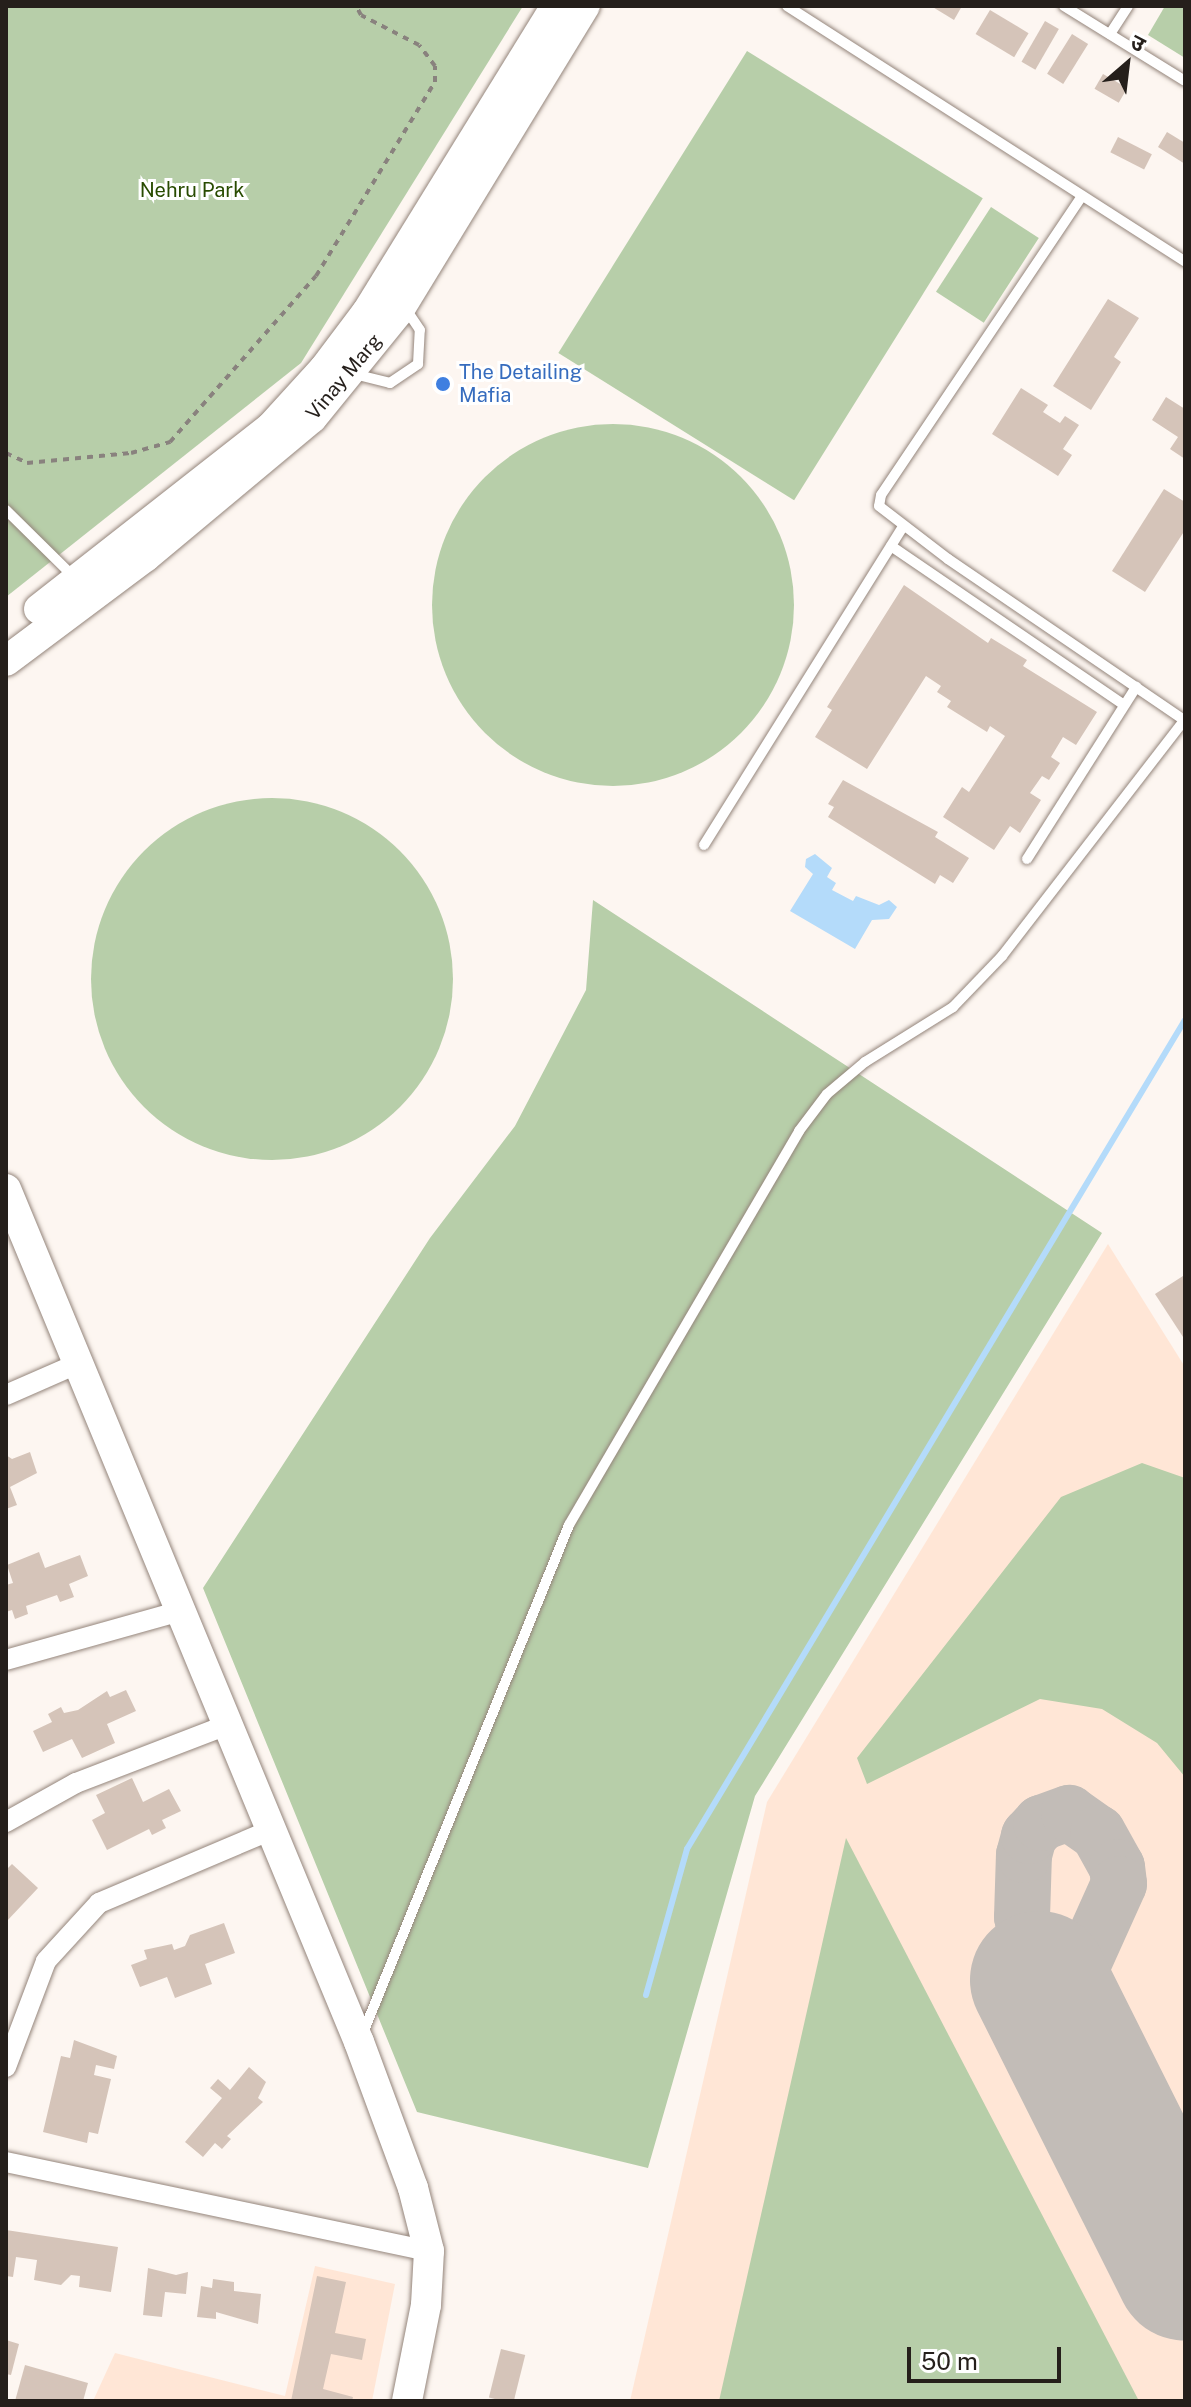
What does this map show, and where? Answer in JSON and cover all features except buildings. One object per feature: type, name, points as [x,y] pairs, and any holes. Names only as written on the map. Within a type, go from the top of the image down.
[{"type":"main road","name":"Vinay Marg","points":[[6,635],[271,427],[324,369],[367,312],[556,6]]},
{"type":"main road","name":"Vinay Marg","points":[[6,661],[312,418],[403,303],[585,6]]},
{"type":"main road","points":[[6,1189],[359,2042],[413,2188],[429,2251],[426,2305],[407,2401]]},
{"type":"street","points":[[6,1395],[79,1363]]},
{"type":"street","points":[[6,1660],[180,1611]]},
{"type":"street","points":[[6,1822],[76,1783],[227,1725]]},
{"type":"street","points":[[6,2067],[46,1961],[99,1903],[271,1830]]},
{"type":"street","points":[[6,2162],[429,2251]]},
{"type":"lane","points":[[787,6],[1185,262]]},
{"type":"lane","points":[[1064,6],[1185,81]]},
{"type":"lane","points":[[1110,34],[1128,6]]},
{"type":"lane","points":[[359,2042],[569,1525],[799,1131],[827,1094],[865,1062],[953,1007],[1002,956],[1184,720],[903,527],[879,506],[881,495],[1082,196]]},
{"type":"lane","points":[[350,372],[390,383],[418,364],[420,330],[403,303]]},
{"type":"lane","points":[[6,510],[77,580]]},
{"type":"lane","points":[[704,845],[903,527]]},
{"type":"lane","points":[[891,546],[1124,705]]},
{"type":"lane","points":[[1027,859],[1136,687]]},
{"type":"path","points":[[6,453],[27,463],[131,453],[170,442],[316,276],[435,82],[435,66],[419,45],[361,15],[356,6]]},
{"type":"shaded area","points":[[1108,1244],[1185,1367],[1185,2401],[630,2401],[767,1802]]},
{"type":"shaded area","points":[[315,2266],[395,2284],[372,2401],[93,2401],[115,2353],[285,2396]]},
{"type":"green space","name":"Nehru Park","points":[[6,6],[523,6],[301,363],[6,597]]},
{"type":"green space","points":[[1165,6],[1185,6],[1185,58],[1148,35]]},
{"type":"green space","points":[[747,51],[983,198],[794,500],[558,353]]},
{"type":"green space","points":[[991,207],[1039,238],[984,323],[936,292]]},
{"type":"green space","points":[[613,424],[648,427],[682,438],[714,454],[741,477],[764,504],[780,536],[791,570],[794,605],[791,640],[780,674],[764,706],[741,733],[714,756],[682,772],[648,783],[613,786],[578,783],[544,772],[512,756],[485,733],[462,706],[446,674],[435,640],[432,605],[435,570],[446,536],[462,504],[485,477],[512,454],[544,438],[578,427]]},
{"type":"green space","points":[[272,798],[307,801],[341,812],[373,828],[400,851],[423,878],[439,910],[450,944],[453,979],[450,1014],[439,1048],[423,1080],[400,1107],[373,1130],[341,1146],[307,1157],[272,1160],[237,1157],[203,1146],[171,1130],[144,1107],[121,1080],[105,1048],[94,1014],[91,979],[94,944],[105,910],[121,878],[144,851],[171,828],[203,812],[237,801]]},
{"type":"green space","points":[[593,900],[1102,1233],[755,1796],[648,2168],[417,2112],[203,1588],[430,1238],[515,1126],[586,990]]},
{"type":"green space","points":[[1142,1463],[1185,1478],[1185,1777],[1157,1743],[1102,1709],[1040,1699],[867,1784],[857,1758],[1061,1497]]},
{"type":"green space","points":[[846,1838],[1139,2401],[719,2401]]},
{"type":"water","points":[[815,854],[832,868],[827,877],[836,883],[832,890],[853,901],[856,896],[879,905],[889,900],[897,907],[889,919],[872,920],[855,949],[790,911],[813,874],[805,867],[806,859]]},
{"type":"waterway","points":[[646,1995],[687,1849],[1185,1020]]},
{"type":"taxiway","points":[[1039,1980],[1022,1917],[1024,1855],[1029,1836],[1041,1823],[1069,1813],[1098,1833],[1117,1867],[1119,1884],[1079,1973],[1070,2042]]},
{"type":"runway","points":[[1039,1980],[1185,2271]]},
{"type":"place","name":"The Detailing Mafia","points":[[443,384]]}]
